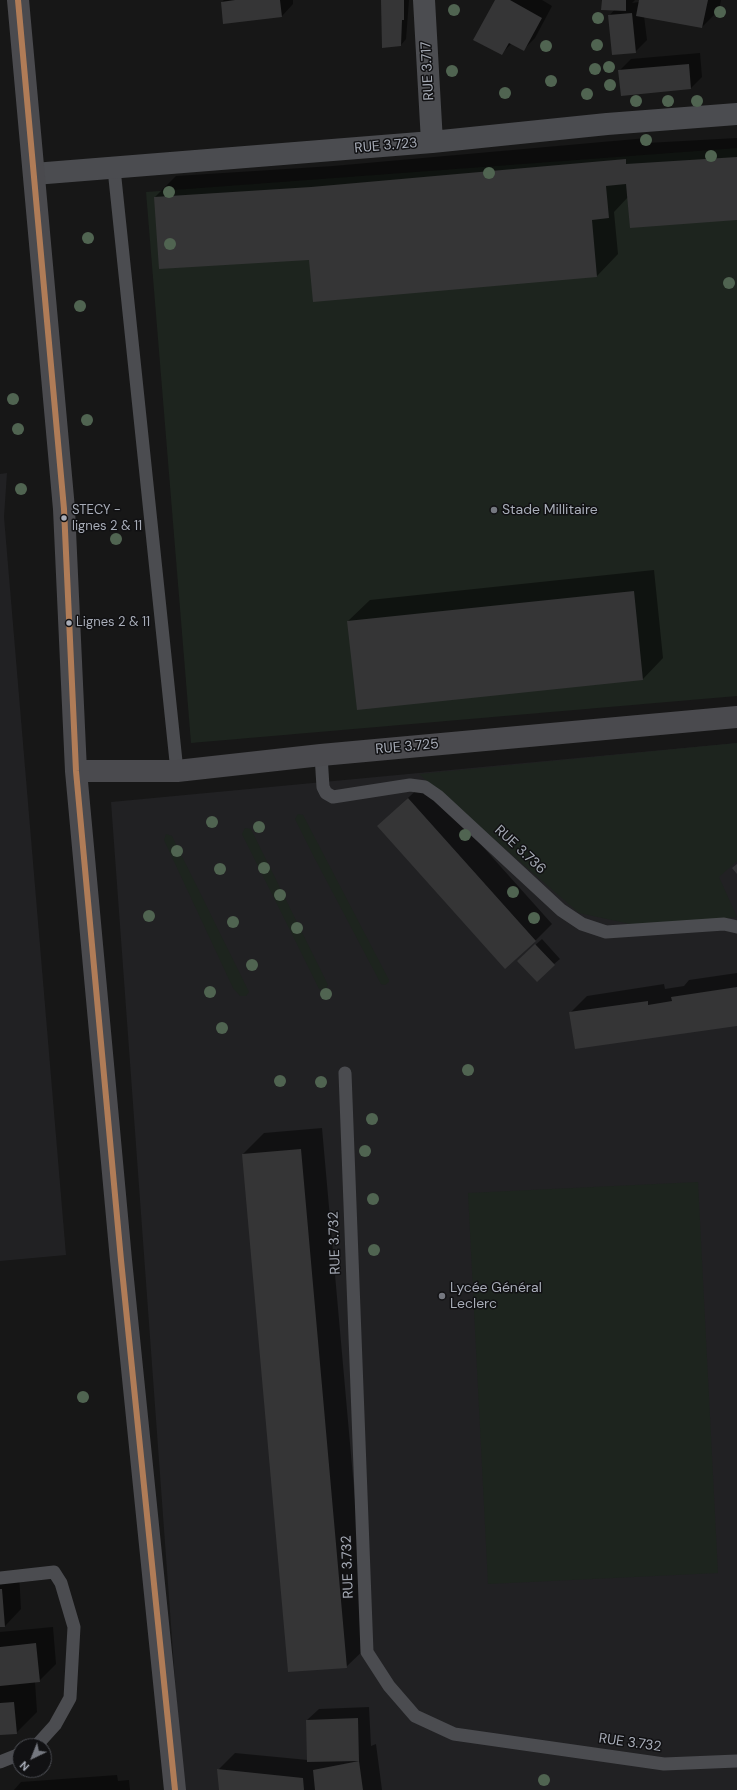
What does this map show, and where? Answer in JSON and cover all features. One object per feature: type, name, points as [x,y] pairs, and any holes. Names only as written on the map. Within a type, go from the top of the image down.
[{"type":"main road","points":[[18,0],[64,510],[76,771],[122,1268],[175,1790]]},
{"type":"main road","name":"RUE 3.725","points":[[76,771],[177,771],[321,755],[737,717]]},
{"type":"street","name":"RUE 3.717","points":[[424,0],[432,142]]},
{"type":"street","name":"RUE 3.723","points":[[34,174],[114,169],[432,142],[607,124],[737,114]]},
{"type":"lane","points":[[114,169],[177,771]]},
{"type":"lane","name":"RUE 3.736","points":[[321,755],[323,787],[326,793],[333,797],[410,785],[425,787],[432,791],[561,910],[582,924],[606,932],[724,924],[737,927]]},
{"type":"lane","name":"RUE 3.732","points":[[345,1073],[367,1652],[389,1686],[415,1716],[454,1734],[664,1764],[737,1761]]},
{"type":"lane","points":[[0,1578],[54,1572],[61,1583],[74,1626],[70,1698],[54,1725],[43,1738]]},
{"type":"lane","points":[[0,1762],[12,1757]]},
{"type":"shaded area","points":[[737,148],[737,696],[191,743],[146,192]]},
{"type":"shaded area","points":[[7,473],[4,517],[66,1255],[0,1261],[0,474]]},
{"type":"shaded area","name":"Lycée Général Leclerc","points":[[737,743],[737,1790],[183,1790],[111,802]]},
{"type":"shaded area","points":[[737,743],[737,861],[719,877],[737,917],[649,928],[579,913],[419,774]]},
{"type":"shaded area","points":[[298,814],[303,815],[389,980],[389,982],[385,985],[381,984],[315,859],[295,819]]},
{"type":"shaded area","points":[[245,828],[251,829],[328,985],[325,990],[319,989],[242,834]]},
{"type":"shaded area","points":[[166,834],[172,836],[249,992],[246,996],[240,996],[233,988],[164,840]]},
{"type":"shaded area","points":[[698,1182],[718,1573],[488,1584],[468,1193]]},
{"type":"building","points":[[235,0],[280,0],[282,17],[223,24],[221,2]]},
{"type":"building","points":[[381,0],[404,0],[404,20],[402,20],[401,46],[382,48]]},
{"type":"building","points":[[495,0],[510,0],[542,18],[524,51],[509,43],[502,55],[473,40]]},
{"type":"building","points":[[602,0],[626,0],[626,11],[601,10]]},
{"type":"building","points":[[639,0],[708,0],[702,28],[636,16]]},
{"type":"building","points":[[632,13],[636,53],[612,55],[608,15]]},
{"type":"building","points":[[689,64],[691,89],[621,96],[618,70]]},
{"type":"building","points":[[737,157],[737,220],[630,228],[626,184],[606,186],[609,218],[592,220],[597,277],[313,302],[309,260],[159,269],[154,197],[311,187],[626,159],[626,164]]},
{"type":"building","points":[[634,591],[643,680],[357,710],[347,621]]},
{"type":"building","points":[[408,798],[536,941],[505,969],[377,826]]},
{"type":"building","points":[[737,864],[737,874],[732,868]]},
{"type":"building","points":[[535,944],[555,965],[537,982],[517,961]]},
{"type":"building","points":[[737,987],[737,1026],[575,1049],[569,1012],[648,1001],[648,1005],[672,1001],[671,997]]},
{"type":"building","points":[[301,1149],[347,1668],[288,1672],[242,1154]]},
{"type":"building","points":[[0,1589],[2,1589],[5,1627],[0,1627]]},
{"type":"building","points":[[36,1643],[40,1682],[0,1686],[0,1647]]},
{"type":"building","points":[[14,1702],[17,1734],[0,1735],[0,1703]]},
{"type":"building","points":[[358,1718],[359,1761],[307,1762],[306,1720]]},
{"type":"building","points":[[359,1761],[363,1790],[315,1790],[313,1770]]},
{"type":"building","points":[[217,1769],[303,1778],[304,1790],[219,1790]]},
{"type":"transit line","points":[[18,0],[64,509],[76,771],[121,1260],[175,1790]]},
{"type":"place","name":"Stade Millitaire","points":[[494,510]]},
{"type":"place","name":"STECY - lignes 2 & 11","points":[[64,518]]},
{"type":"place","name":"Lignes 2 & 11","points":[[69,623]]},
{"type":"place","name":"Lycée Général Leclerc","points":[[442,1296]]}]
